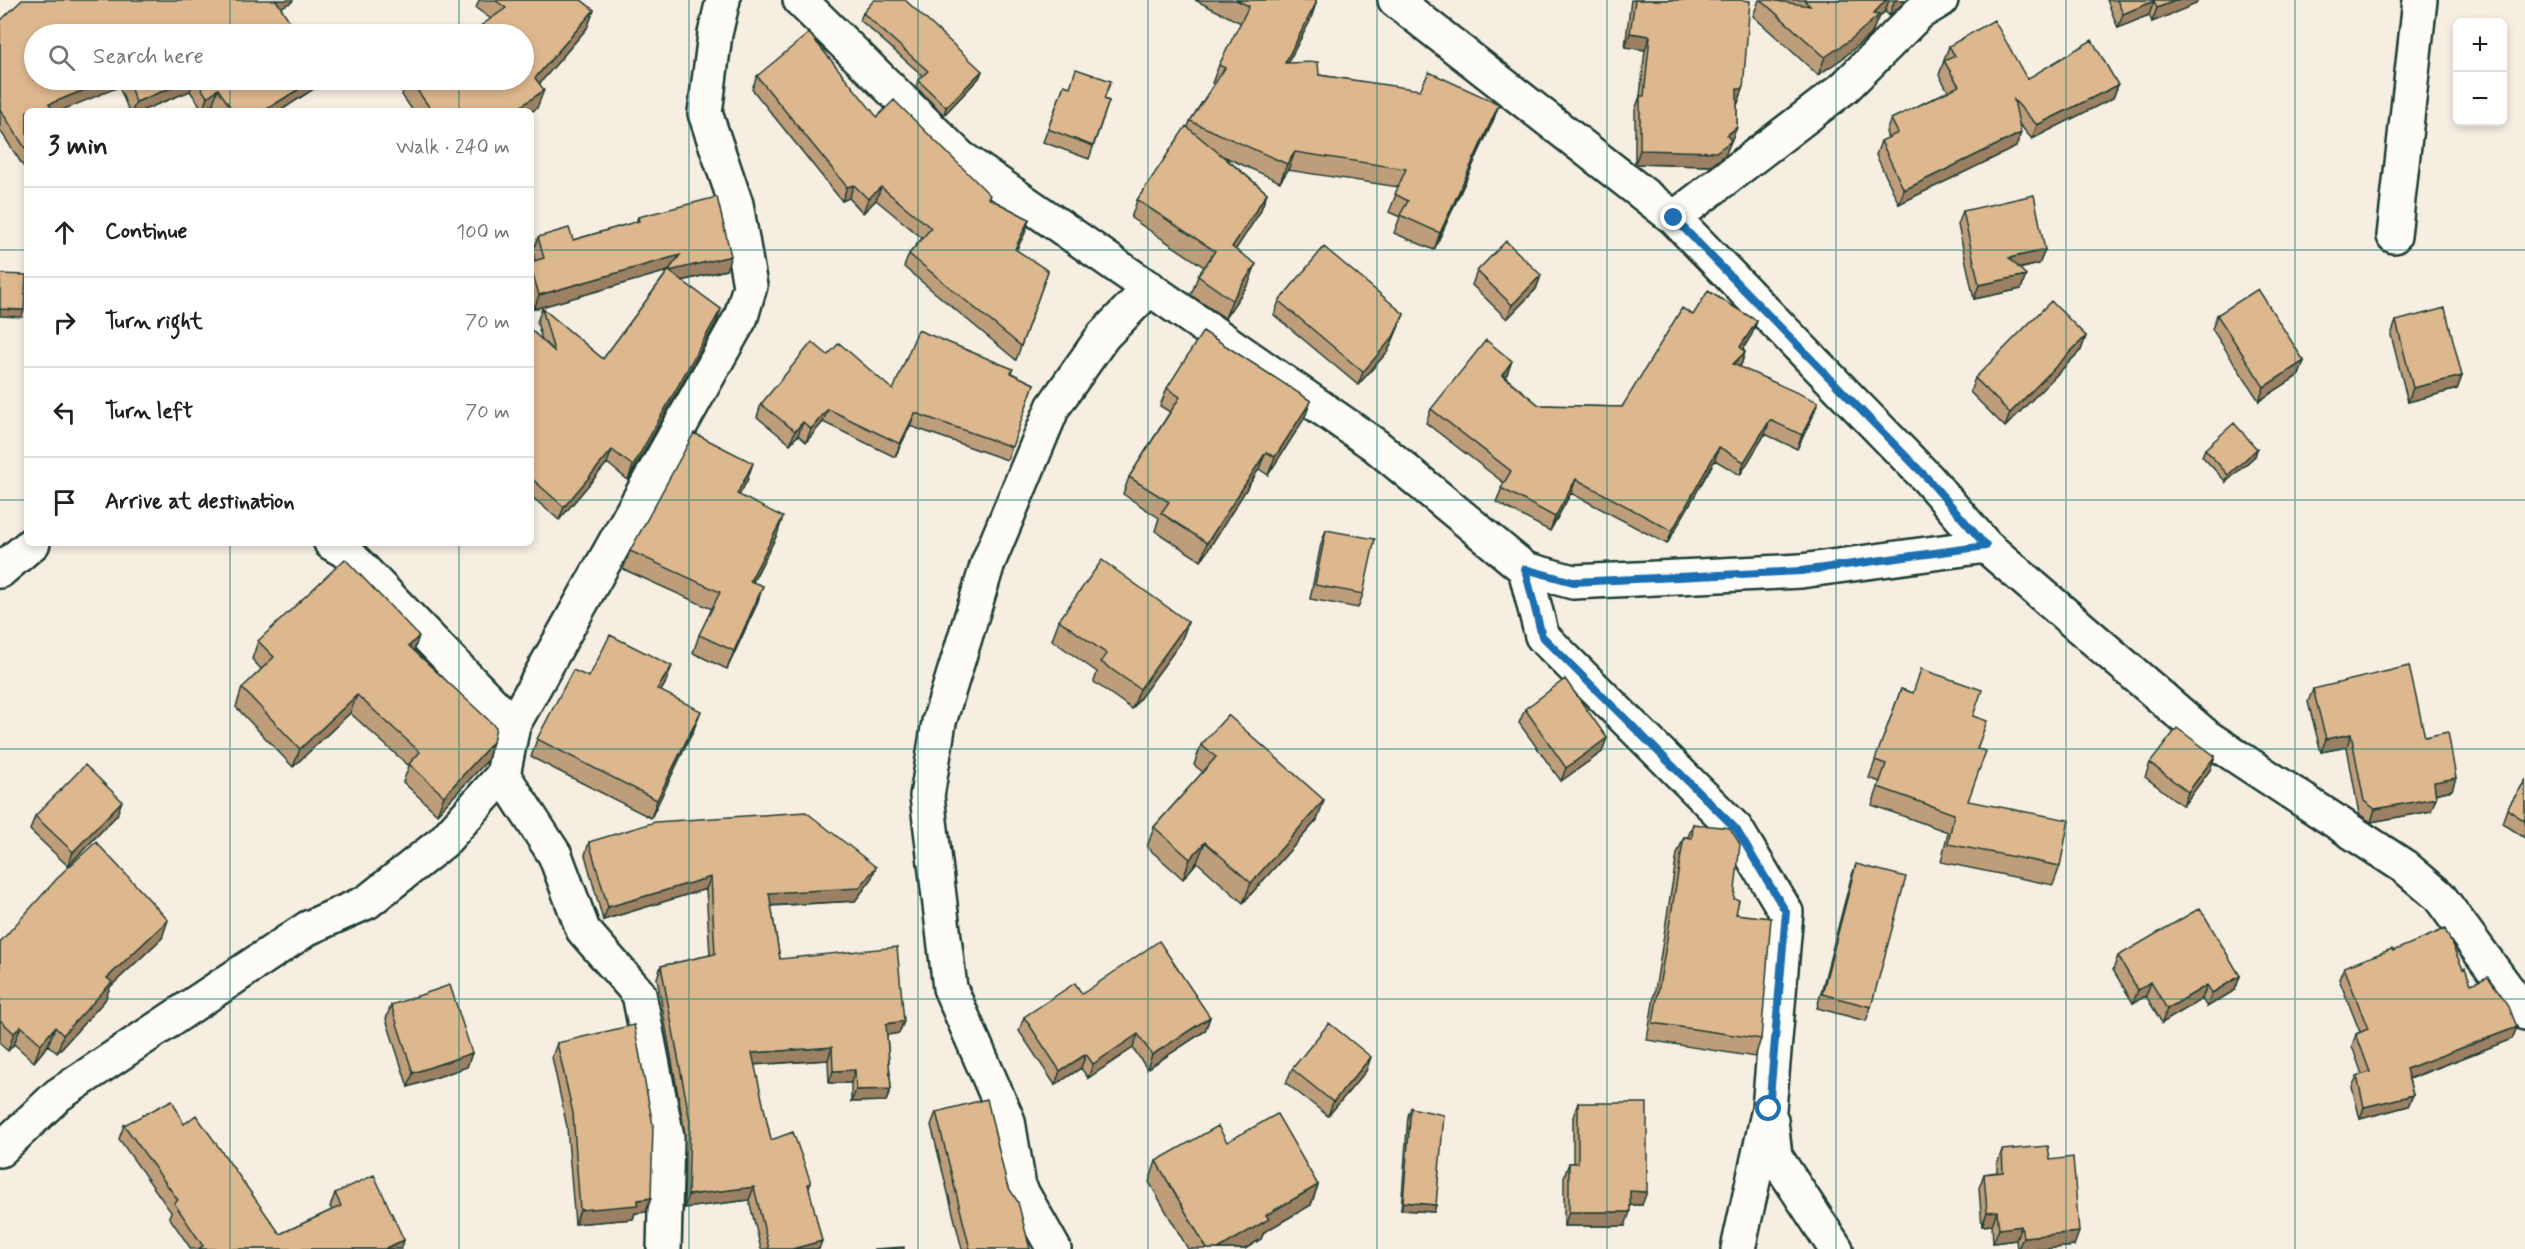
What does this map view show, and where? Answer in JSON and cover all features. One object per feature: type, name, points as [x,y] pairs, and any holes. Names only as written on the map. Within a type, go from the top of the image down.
[{"type":"street","points":[[0,1150],[58,1095],[308,928],[367,902],[443,842],[502,775],[513,725],[741,317],[750,286],[736,204],[705,113],[715,33],[723,0]]},
{"type":"street","points":[[800,0],[960,157],[1375,444],[1525,569],[1573,582],[1801,571],[1986,546]]},
{"type":"street","points":[[1395,0],[1674,218],[1928,479],[1986,546],[2207,737],[2405,867],[2439,896],[2525,1013]]},
{"type":"street","points":[[1674,218],[1845,87],[1919,13],[1941,0]]},
{"type":"street","points":[[2394,236],[2420,0]]},
{"type":"street","points":[[1054,1249],[1020,1187],[1008,1121],[950,988],[927,796],[939,722],[988,563],[1053,407],[1103,336],[1150,288]]},
{"type":"street","points":[[0,571],[29,546]]},
{"type":"street","points":[[336,546],[345,551],[513,725]]},
{"type":"street","points":[[1525,569],[1542,636],[1736,829],[1786,912],[1769,1109],[1738,1249]]},
{"type":"street","points":[[502,775],[555,855],[583,930],[639,994],[667,1137],[664,1249]]},
{"type":"street","points":[[1769,1109],[1775,1156],[1836,1249]]},
{"type":"building","points":[[22,0],[276,0],[292,24],[24,24],[24,90],[84,90],[49,104],[52,108],[24,108],[24,146],[0,109],[0,21]]},
{"type":"building","points":[[495,0],[581,0],[594,10],[535,78],[544,90],[518,108],[430,108],[417,90],[534,90],[534,24],[483,24],[506,8]]},
{"type":"building","points":[[874,0],[905,0],[982,71],[946,107],[918,80],[928,71],[863,13]]},
{"type":"building","points":[[1236,0],[1316,0],[1285,63],[1318,62],[1319,75],[1420,90],[1429,72],[1499,104],[1440,233],[1400,215],[1408,201],[1395,194],[1406,169],[1295,152],[1287,164],[1190,121],[1225,68],[1219,65],[1249,6]]},
{"type":"building","points":[[1635,0],[1750,1],[1743,89],[1737,89],[1737,127],[1727,135],[1731,141],[1716,152],[1640,150],[1640,96],[1644,96],[1650,36],[1630,33]]},
{"type":"building","points":[[1761,0],[1810,6],[1804,0],[1886,0],[1873,14],[1879,15],[1850,40],[1825,57]]},
{"type":"building","points":[[2117,0],[2177,0],[2157,8],[2154,1],[2123,14]]},
{"type":"building","points":[[1994,20],[2027,79],[2092,40],[2118,85],[2037,125],[2014,100],[2021,133],[1904,190],[1881,141],[1898,133],[1891,119],[1959,86],[1944,61],[1955,56],[1949,46]]},
{"type":"building","points":[[809,33],[877,117],[894,100],[990,195],[988,198],[1029,219],[1015,249],[1048,271],[1021,346],[909,254],[931,228],[881,187],[868,199],[854,185],[847,187],[757,76]]},
{"type":"building","points":[[1076,69],[1111,81],[1104,99],[1109,101],[1093,146],[1048,129],[1064,85],[1070,87]]},
{"type":"building","points":[[131,90],[165,90],[136,102]]},
{"type":"building","points":[[202,90],[217,90],[207,97]]},
{"type":"building","points":[[219,90],[297,90],[269,108],[231,108]]},
{"type":"building","points":[[1186,126],[1267,193],[1232,247],[1256,264],[1232,300],[1198,276],[1215,251],[1137,200]]},
{"type":"building","points":[[2034,195],[2045,250],[2009,258],[2026,275],[1979,285],[1963,211]]},
{"type":"building","points":[[717,197],[731,256],[669,271],[721,309],[633,466],[612,450],[564,507],[534,481],[534,333],[554,351],[542,308],[603,359],[680,255],[539,295],[534,278],[534,261],[544,258],[538,237],[569,228],[573,240],[639,221],[638,217]]},
{"type":"building","points":[[1506,241],[1541,275],[1512,305],[1477,271]]},
{"type":"building","points":[[1324,247],[1404,314],[1393,337],[1363,372],[1279,301]]},
{"type":"building","points":[[0,274],[24,275],[24,310],[0,309]]},
{"type":"building","points":[[2258,289],[2304,361],[2264,387],[2217,315]]},
{"type":"building","points":[[1708,291],[1757,321],[1740,347],[1745,352],[1733,364],[1818,402],[1802,435],[1770,420],[1744,462],[1719,447],[1672,531],[1576,479],[1555,517],[1501,488],[1511,471],[1431,409],[1486,340],[1512,361],[1502,375],[1539,405],[1622,407],[1682,308],[1693,315]]},
{"type":"building","points":[[2051,301],[2086,336],[2010,413],[1975,378]]},
{"type":"building","points":[[2445,308],[2462,376],[2413,388],[2396,321]]},
{"type":"building","points":[[918,330],[1013,369],[1011,373],[1034,384],[1012,447],[915,413],[900,444],[828,409],[811,429],[803,422],[795,431],[761,404],[812,342],[828,355],[839,343],[893,390]]},
{"type":"building","points":[[1203,331],[1311,401],[1275,457],[1266,452],[1207,543],[1161,513],[1169,502],[1129,477],[1180,397],[1167,388]]},
{"type":"building","points":[[2234,423],[2257,449],[2228,475],[2205,449]]},
{"type":"building","points":[[694,433],[753,463],[737,494],[783,517],[750,581],[763,586],[734,651],[699,635],[720,592],[630,551]]},
{"type":"building","points":[[1326,530],[1375,539],[1363,594],[1315,585]]},
{"type":"building","points":[[345,559],[419,636],[409,646],[496,727],[493,742],[444,796],[409,764],[420,752],[357,695],[300,749],[242,688],[274,657],[258,641]]},
{"type":"building","points":[[1102,560],[1188,622],[1140,689],[1101,662],[1107,654],[1059,620]]},
{"type":"building","points":[[610,635],[672,666],[657,689],[701,711],[657,800],[537,739],[573,670],[589,677]]},
{"type":"building","points":[[2409,666],[2425,737],[2448,732],[2456,778],[2434,782],[2436,798],[2375,809],[2364,801],[2351,734],[2326,739],[2313,689]]},
{"type":"building","points":[[1921,669],[1982,690],[1973,716],[1987,721],[1977,749],[1986,751],[1968,801],[2069,820],[2060,866],[1948,844],[1954,814],[1878,787],[1886,764],[1875,760],[1901,689],[1913,693]]},
{"type":"building","points":[[1565,679],[1607,738],[1566,768],[1525,709]]},
{"type":"building","points":[[1228,715],[1324,800],[1251,883],[1205,842],[1190,859],[1154,827],[1216,757],[1201,745]]},
{"type":"building","points":[[2177,728],[2215,756],[2188,792],[2150,763]]},
{"type":"building","points":[[85,765],[122,801],[73,852],[35,816]]},
{"type":"building","points":[[2525,781],[2525,821],[2507,809]]},
{"type":"building","points":[[806,812],[876,867],[859,888],[769,893],[780,959],[897,947],[904,1021],[886,1024],[891,1089],[856,1090],[855,1070],[833,1071],[832,1047],[752,1053],[771,1140],[793,1132],[811,1183],[808,1184],[822,1241],[792,1249],[769,1249],[754,1187],[688,1195],[690,1121],[661,966],[715,954],[711,877],[608,907],[589,842],[655,822]]},
{"type":"building","points":[[1693,824],[1730,828],[1740,844],[1734,899],[1739,900],[1736,914],[1771,918],[1761,1039],[1653,1023],[1684,837],[1692,838]]},
{"type":"building","points":[[96,842],[168,920],[107,978],[112,982],[63,1035],[55,1027],[41,1044],[21,1026],[14,1033],[0,1020],[0,942],[63,872]]},
{"type":"building","points":[[1856,864],[1906,877],[1871,1007],[1822,994]]},
{"type":"building","points":[[2200,908],[2240,976],[2212,993],[2207,985],[2167,1009],[2151,982],[2138,990],[2118,956]]},
{"type":"building","points":[[2445,929],[2471,984],[2488,977],[2508,1004],[2517,1027],[2406,1069],[2413,1095],[2364,1107],[2357,1076],[2370,1072],[2356,1034],[2368,1029],[2344,967],[2392,949],[2393,951]]},
{"type":"building","points":[[1159,941],[1210,1017],[1152,1055],[1138,1034],[1093,1064],[1086,1054],[1060,1071],[1024,1017],[1075,983],[1082,994]]},
{"type":"building","points":[[450,985],[472,1053],[413,1073],[391,1005]]},
{"type":"building","points":[[1329,1023],[1371,1057],[1333,1102],[1292,1069]]},
{"type":"building","points":[[634,1025],[653,1125],[651,1198],[638,1200],[638,1205],[580,1210],[573,1113],[557,1043]]},
{"type":"building","points":[[987,1099],[1007,1185],[1018,1202],[1030,1249],[970,1249],[936,1112]]},
{"type":"building","points":[[172,1100],[184,1124],[196,1115],[280,1234],[341,1206],[335,1193],[374,1175],[404,1240],[387,1249],[198,1249],[203,1246],[174,1203],[178,1200],[124,1125]]},
{"type":"building","points":[[1578,1103],[1647,1103],[1647,1192],[1630,1191],[1630,1212],[1569,1212],[1569,1163],[1578,1163]]},
{"type":"building","points":[[1411,1108],[1444,1115],[1436,1205],[1403,1202]]},
{"type":"building","points":[[1277,1114],[1318,1185],[1266,1215],[1269,1219],[1218,1249],[1207,1249],[1156,1161],[1218,1126],[1227,1142]]},
{"type":"building","points":[[2048,1146],[2050,1160],[2073,1157],[2079,1232],[2023,1237],[2021,1226],[1999,1229],[1997,1211],[1987,1212],[1984,1174],[2003,1172],[2002,1150]]},
{"type":"building","points":[[904,1247],[904,1249],[873,1249]]},
{"type":"route","points":[[1674,218],[1928,479],[1986,546],[1801,571],[1573,582],[1525,569],[1542,636],[1736,829],[1786,912],[1769,1109]]}]
